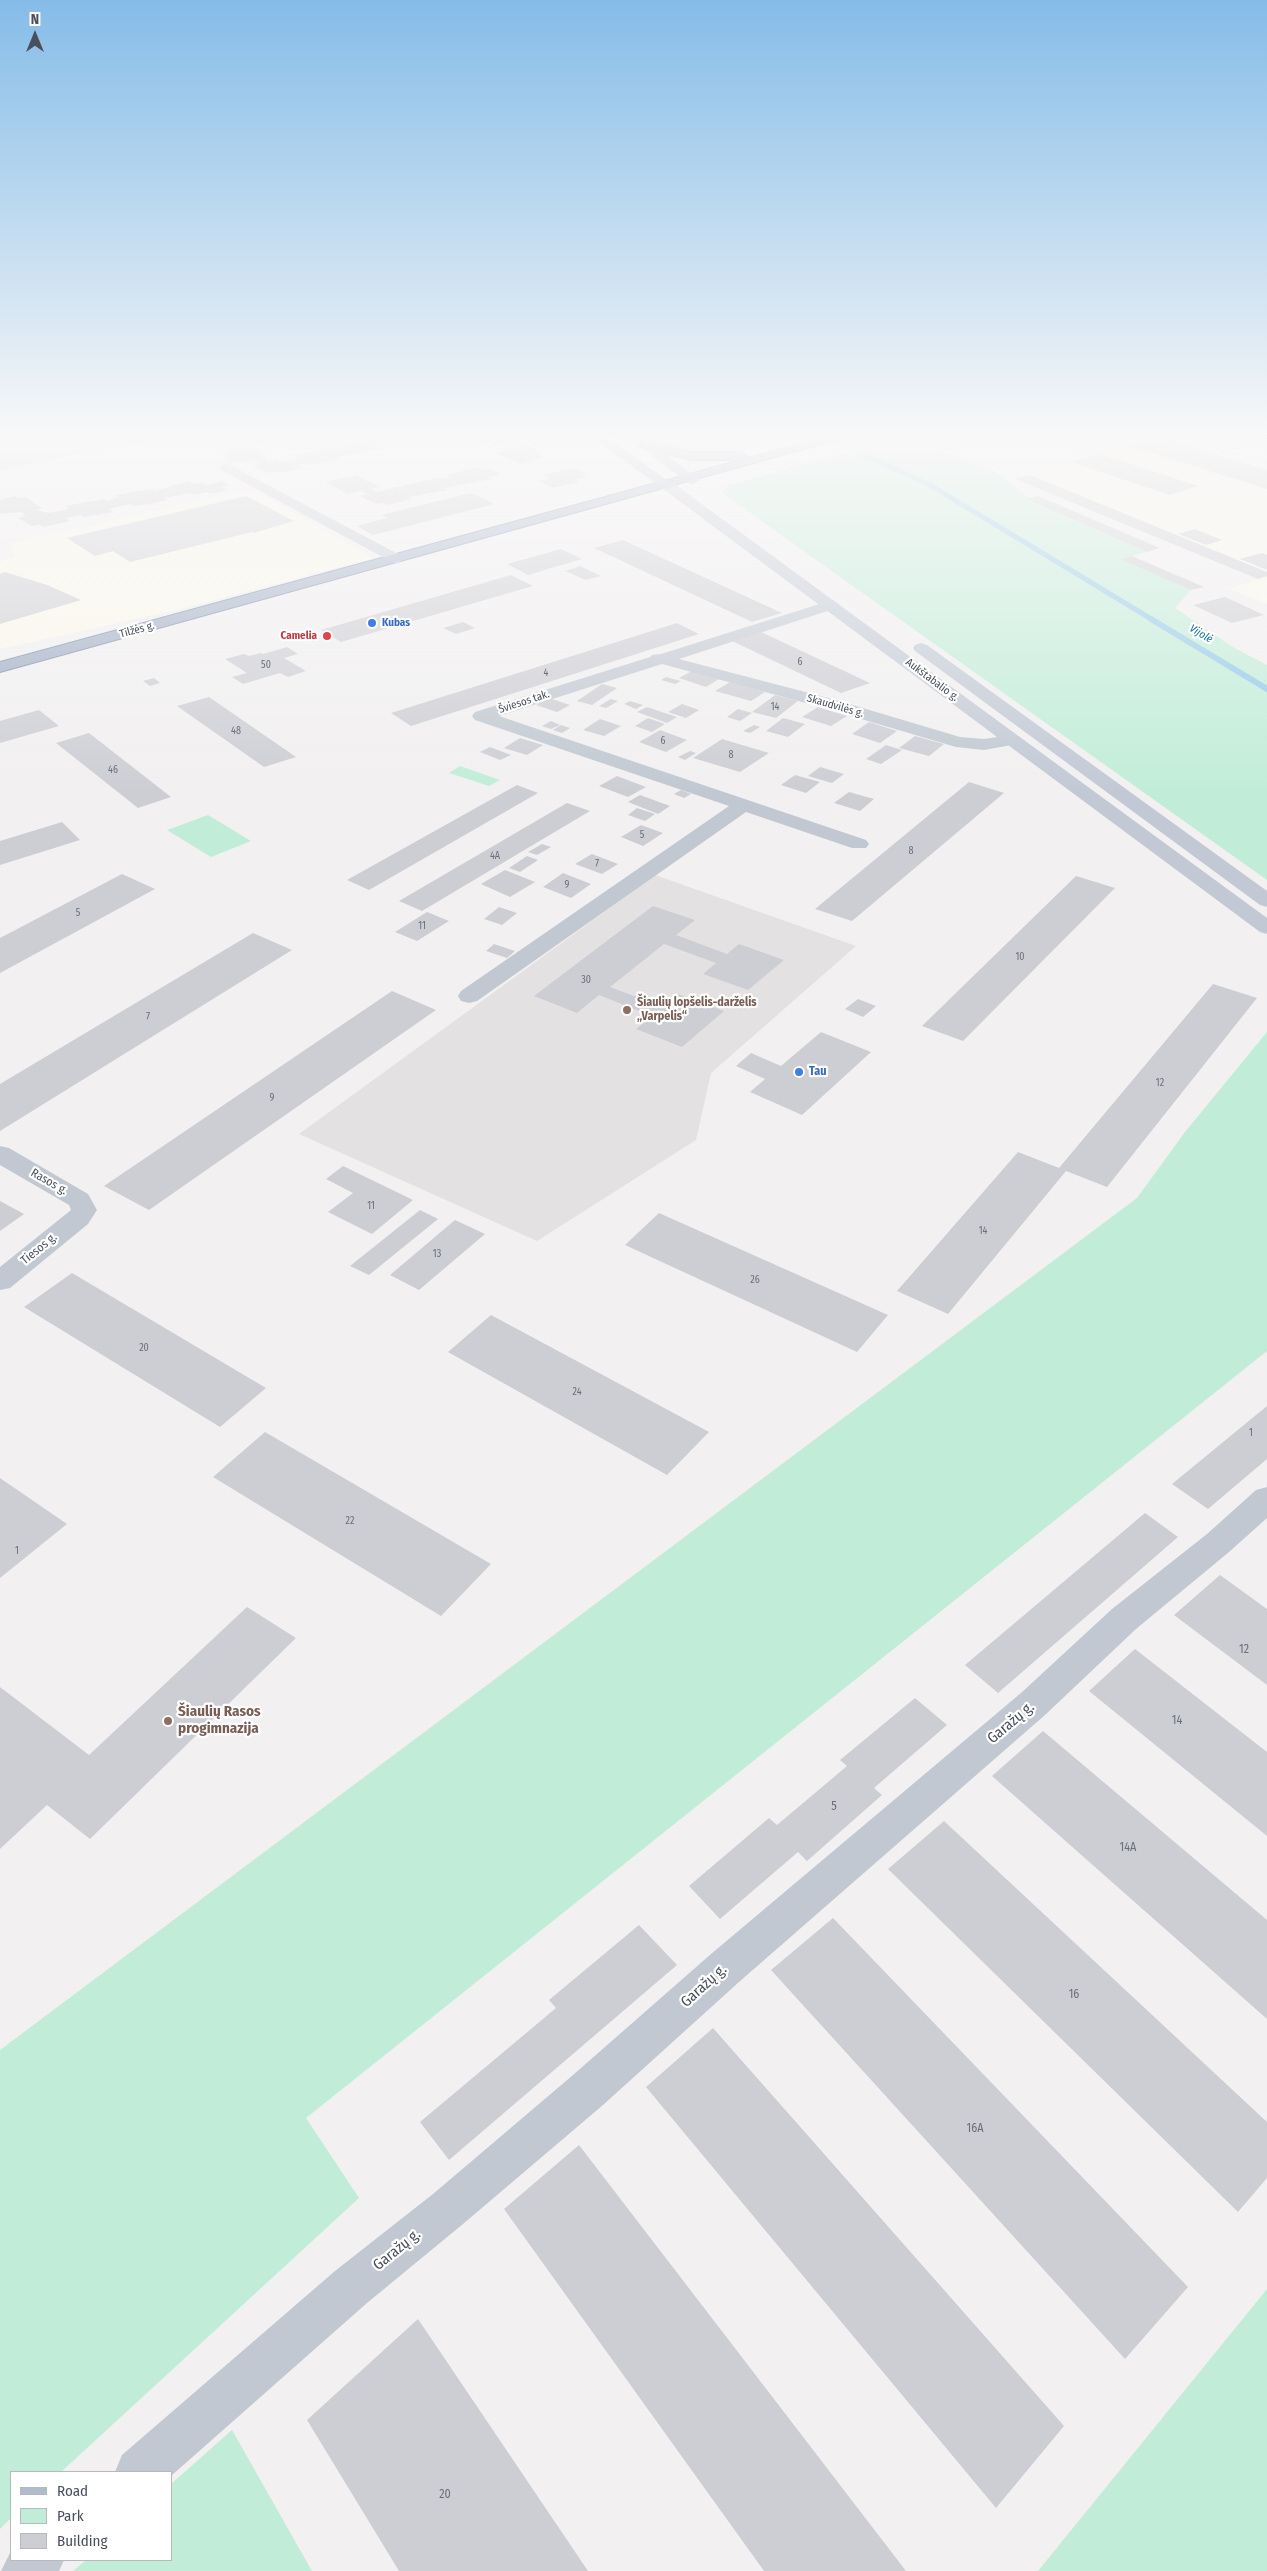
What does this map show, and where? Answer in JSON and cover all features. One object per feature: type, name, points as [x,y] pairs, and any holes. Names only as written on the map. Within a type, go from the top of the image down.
[{"type":"highway","name":"Tilžės g.","points":[[0,667],[416,554]]},
{"type":"main road","name":"Aukštabalio g.","points":[[762,554],[1267,928]]},
{"type":"main road","name":"Aukštabalio g.","points":[[904,636],[1267,901]]},
{"type":"street","points":[[388,554],[397,559]]},
{"type":"street","name":"Šviesos tak.","points":[[832,605],[658,658],[481,716],[859,844]]},
{"type":"street","name":"Skaudvilės g.","points":[[658,658],[830,704],[956,742],[976,746],[1011,740]]},
{"type":"street","points":[[470,996],[744,805]]},
{"type":"street","name":"Rasos g.","points":[[0,1154],[79,1200],[84,1210],[79,1218]]},
{"type":"street","name":"Tiesos g.","points":[[0,1281],[79,1218]]},
{"type":"street","name":"Garažų g.","points":[[140,2471],[351,2287],[448,2209],[588,2090],[725,1968],[1034,1704],[1124,1619],[1218,1543],[1267,1499]]},
{"type":"street","points":[[26,2571],[38,2561]]},
{"type":"shaded area","points":[[13,554],[366,554],[370,559],[176,610],[0,649],[0,562],[14,557]]},
{"type":"shaded area","points":[[1223,554],[1267,554],[1267,572]]},
{"type":"shaded area","points":[[1267,576],[1267,604],[1229,589]]},
{"type":"shaded area","name":"Šiaulių lopšelis-darželis „Varpelis“","points":[[655,875],[856,946],[711,1073],[696,1140],[537,1241],[299,1134]]},
{"type":"green space","points":[[808,554],[1140,554],[1121,559],[1191,590],[1175,608],[1233,647],[1267,665],[1267,880]]},
{"type":"green space","points":[[460,766],[500,780],[489,786],[449,773]]},
{"type":"green space","points":[[208,815],[251,841],[211,857],[167,830]]},
{"type":"green space","points":[[1267,1032],[1267,1351],[306,2118],[359,2198],[62,2471],[10,2471],[10,2519],[0,2529],[0,2050],[1137,1198],[1185,1132]]},
{"type":"green space","points":[[1267,2289],[1267,2571],[1038,2571]]},
{"type":"green space","points":[[232,2430],[312,2571],[73,2571],[85,2561],[172,2561],[172,2483]]},
{"type":"building","points":[[118,554],[163,554],[130,562]]},
{"type":"building","points":[[543,554],[571,554],[582,559],[528,575],[507,564]]},
{"type":"building","points":[[607,554],[653,554],[782,613],[752,622]]},
{"type":"building","points":[[1197,554],[1223,554],[1267,572],[1267,576],[1258,579]]},
{"type":"building","points":[[1258,554],[1267,555],[1267,570],[1240,559]]},
{"type":"building","points":[[1132,556],[1204,587],[1191,590],[1120,559]]},
{"type":"building","points":[[580,566],[601,576],[586,580],[565,571]]},
{"type":"building","points":[[5,572],[47,585],[81,600],[0,624],[0,574]]},
{"type":"building","points":[[511,575],[533,586],[341,642],[321,630]]},
{"type":"building","points":[[1225,597],[1264,615],[1232,623],[1193,605]]},
{"type":"building","points":[[463,622],[475,628],[456,634],[443,628]]},
{"type":"building","points":[[677,623],[699,634],[411,726],[391,713]]},
{"type":"building","points":[[761,632],[870,683],[841,693],[732,641]]},
{"type":"building","points":[[287,647],[298,654],[284,658],[306,671],[288,677],[280,673],[243,684],[232,677],[247,673],[225,659],[244,654],[249,656],[263,654]]},
{"type":"building","points":[[692,671],[719,679],[706,687],[679,678]]},
{"type":"building","points":[[666,677],[681,681],[675,684],[661,680]]},
{"type":"building","points":[[154,678],[160,683],[150,686],[143,681]]},
{"type":"building","points":[[730,682],[765,692],[751,701],[715,691]]},
{"type":"building","points":[[602,684],[617,688],[592,705],[577,701]]},
{"type":"building","points":[[775,695],[798,701],[776,718],[752,712]]},
{"type":"building","points":[[209,697],[296,757],[264,767],[177,706]]},
{"type":"building","points":[[549,698],[570,705],[557,712],[536,705]]},
{"type":"building","points":[[611,699],[618,701],[606,708],[599,706]]},
{"type":"building","points":[[630,701],[643,705],[636,709],[624,704]]},
{"type":"building","points":[[682,704],[699,710],[686,718],[668,712]]},
{"type":"building","points":[[647,707],[677,717],[667,723],[637,712]]},
{"type":"building","points":[[818,707],[847,716],[831,726],[802,717]]},
{"type":"building","points":[[738,709],[752,713],[740,721],[727,717]]},
{"type":"building","points":[[39,710],[59,726],[0,743],[0,721]]},
{"type":"building","points":[[648,718],[665,724],[652,732],[635,726]]},
{"type":"building","points":[[783,718],[805,724],[788,737],[766,731]]},
{"type":"building","points":[[600,719],[621,726],[604,736],[583,730]]},
{"type":"building","points":[[551,721],[560,725],[551,729],[542,726]]},
{"type":"building","points":[[869,722],[897,731],[880,743],[852,734]]},
{"type":"building","points":[[561,725],[570,728],[562,733],[553,730]]},
{"type":"building","points":[[754,725],[760,727],[750,733],[743,731]]},
{"type":"building","points":[[660,730],[687,740],[666,752],[639,742]]},
{"type":"building","points":[[89,733],[171,797],[138,808],[56,743]]},
{"type":"building","points":[[915,736],[944,744],[929,756],[899,748]]},
{"type":"building","points":[[520,738],[543,745],[527,755],[504,748]]},
{"type":"building","points":[[722,739],[769,753],[740,772],[693,758]]},
{"type":"building","points":[[886,745],[902,750],[881,764],[866,759]]},
{"type":"building","points":[[490,747],[511,755],[500,760],[480,752]]},
{"type":"building","points":[[690,751],[696,753],[685,760],[678,757]]},
{"type":"building","points":[[820,767],[844,774],[832,783],[808,776]]},
{"type":"building","points":[[795,775],[820,782],[806,793],[781,785]]},
{"type":"building","points":[[617,776],[646,787],[628,797],[599,786]]},
{"type":"building","points":[[969,782],[1004,793],[852,921],[815,909]]},
{"type":"building","points":[[517,785],[538,793],[369,890],[347,880]]},
{"type":"building","points":[[681,790],[691,794],[684,798],[674,794]]},
{"type":"building","points":[[849,792],[874,799],[860,811],[834,803]]},
{"type":"building","points":[[640,795],[670,806],[658,814],[628,802]]},
{"type":"building","points":[[567,803],[590,811],[422,911],[399,901]]},
{"type":"building","points":[[637,808],[655,814],[645,821],[628,815]]},
{"type":"building","points":[[62,822],[80,840],[0,865],[0,841]]},
{"type":"building","points":[[641,825],[663,833],[643,846],[621,837]]},
{"type":"building","points":[[542,844],[551,847],[537,855],[528,852]]},
{"type":"building","points":[[592,854],[618,864],[602,874],[575,864]]},
{"type":"building","points":[[527,856],[538,860],[520,872],[509,868]]},
{"type":"building","points":[[505,870],[535,882],[510,897],[481,884]]},
{"type":"building","points":[[563,873],[591,884],[571,898],[543,887]]},
{"type":"building","points":[[122,874],[155,889],[0,973],[0,938]]},
{"type":"building","points":[[1076,876],[1115,888],[963,1041],[922,1026]]},
{"type":"building","points":[[653,906],[695,920],[676,935],[727,954],[739,944],[784,960],[748,990],[703,974],[716,963],[664,944],[610,987],[663,1007],[678,994],[724,1011],[682,1047],[636,1029],[652,1016],[599,995],[577,1013],[534,996]]},
{"type":"building","points":[[499,907],[517,913],[502,925],[484,919]]},
{"type":"building","points":[[427,912],[449,921],[417,941],[395,932]]},
{"type":"building","points":[[253,933],[292,950],[0,1131],[0,1084]]},
{"type":"building","points":[[494,944],[515,951],[507,958],[486,951]]},
{"type":"building","points":[[1213,984],[1257,998],[1107,1187],[1066,1171],[948,1314],[897,1291],[1018,1152],[1059,1168]]},
{"type":"building","points":[[392,991],[436,1010],[149,1210],[104,1186]]},
{"type":"building","points":[[858,999],[876,1006],[863,1017],[845,1009]]},
{"type":"building","name":"Tau","points":[[821,1032],[871,1052],[802,1115],[750,1092],[765,1079],[736,1066],[751,1053],[781,1066]]},
{"type":"building","points":[[343,1166],[413,1200],[372,1234],[328,1212],[353,1193],[326,1179]]},
{"type":"building","points":[[0,1201],[24,1214],[0,1231]]},
{"type":"building","points":[[420,1210],[438,1219],[369,1275],[350,1266]]},
{"type":"building","points":[[659,1213],[888,1315],[857,1352],[625,1245]]},
{"type":"building","points":[[455,1220],[485,1234],[419,1290],[390,1275]]},
{"type":"building","points":[[72,1273],[266,1388],[220,1427],[24,1307]]},
{"type":"building","points":[[491,1315],[709,1432],[667,1475],[448,1352]]},
{"type":"building","points":[[1267,1406],[1267,1459],[1208,1509],[1172,1484]]},
{"type":"building","points":[[265,1432],[491,1564],[441,1616],[213,1477]]},
{"type":"building","points":[[0,1478],[67,1524],[0,1578]]},
{"type":"building","points":[[1145,1513],[1178,1537],[998,1693],[965,1665]]},
{"type":"building","points":[[1220,1575],[1267,1609],[1267,1685],[1174,1615]]},
{"type":"building","name":"Šiaulių Rasos progimnazija","points":[[247,1607],[296,1638],[90,1839],[47,1805],[0,1849],[0,1687],[89,1755]]},
{"type":"building","points":[[1135,1649],[1267,1752],[1267,1836],[1089,1691]]},
{"type":"building","points":[[915,1698],[947,1725],[874,1788],[882,1795],[807,1861],[798,1852],[720,1919],[689,1886],[769,1818],[777,1825],[847,1766],[840,1760]]},
{"type":"building","points":[[1043,1731],[1267,1920],[1267,2019],[992,1776]]},
{"type":"building","points":[[944,1821],[1267,2122],[1267,2178],[1238,2212],[888,1869]]},
{"type":"building","points":[[833,1918],[1188,2287],[1125,2359],[771,1970]]},
{"type":"building","points":[[639,1925],[677,1965],[449,2160],[420,2122],[556,2008],[549,2000]]},
{"type":"building","points":[[713,2028],[1064,2426],[996,2508],[646,2087]]},
{"type":"building","points":[[579,2145],[906,2571],[764,2571],[504,2209]]},
{"type":"building","points":[[418,2319],[588,2571],[399,2571],[307,2420]]},
{"type":"waterway","name":"Vijolė","points":[[1044,554],[1153,620]]},
{"type":"waterway","name":"Vijolė","points":[[1151,619],[1267,689]]},
{"type":"place","name":"Kubas","points":[[372,623]]},
{"type":"place","name":"Camelia","points":[[327,636]]},
{"type":"place","name":"Šiaulių lopšelis-darželis „Varpelis“","points":[[627,1010]]},
{"type":"place","name":"Tau","points":[[799,1072]]},
{"type":"place","name":"Šiaulių Rasos progimnazija","points":[[168,1721]]}]
